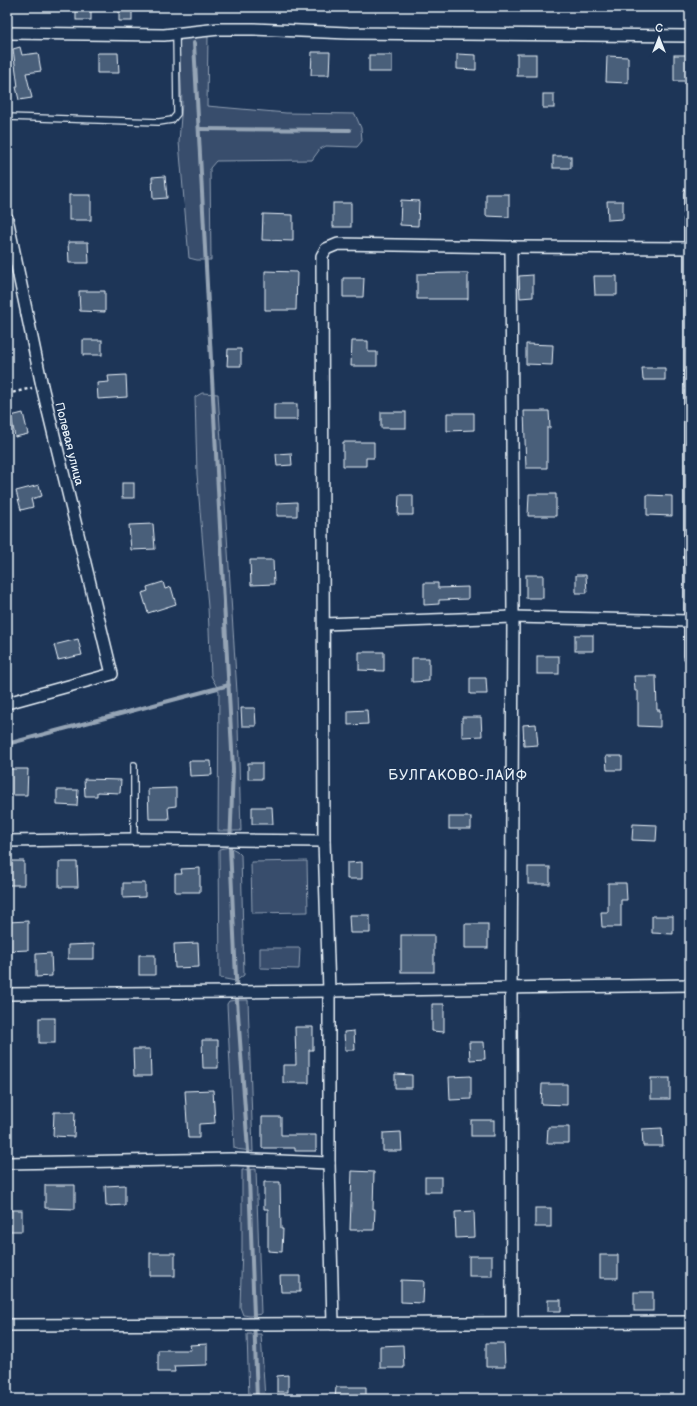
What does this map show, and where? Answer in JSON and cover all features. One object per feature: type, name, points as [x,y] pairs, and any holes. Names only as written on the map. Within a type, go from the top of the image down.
[{"type":"street","points":[[7,33],[164,35],[219,29],[253,29],[348,33],[690,36]]},
{"type":"street","points":[[690,193],[690,656]]},
{"type":"street","name":"Полевая улица","points":[[7,218],[42,386],[112,674],[7,703]]},
{"type":"street","points":[[333,1324],[329,1163],[329,991],[324,841],[322,256],[326,249],[338,244],[511,248],[689,248]]},
{"type":"street","points":[[511,248],[513,616],[511,988],[512,1323]]},
{"type":"street","points":[[324,624],[513,616],[689,620]]},
{"type":"street","points":[[7,841],[134,839],[324,841]]},
{"type":"street","points":[[7,994],[329,991],[690,985]]},
{"type":"street","points":[[7,1163],[231,1159],[329,1163]]},
{"type":"street","points":[[7,1325],[690,1322]]},
{"type":"lane","points":[[7,116],[159,122],[172,120],[178,114],[176,34]]},
{"type":"lane","points":[[134,765],[134,839]]},
{"type":"path","points":[[7,394],[42,386]]},
{"type":"shaded area","points":[[208,36],[207,106],[286,113],[355,114],[361,128],[362,141],[357,147],[326,146],[320,149],[312,160],[216,161],[210,168],[211,260],[197,260],[189,258],[179,142],[182,103],[179,42],[184,37]]},
{"type":"shaded area","points":[[202,393],[218,394],[237,692],[241,831],[218,831],[219,691],[211,676],[208,607],[197,474],[195,397]]},
{"type":"shaded area","points":[[230,847],[241,855],[244,975],[236,981],[220,978],[219,849]]},
{"type":"shaded area","points":[[307,861],[308,912],[252,913],[251,862]]},
{"type":"shaded area","points":[[260,948],[300,948],[299,969],[260,968]]},
{"type":"shaded area","points":[[248,1000],[253,1152],[234,1148],[227,1004],[229,1001]]},
{"type":"shaded area","points":[[256,1169],[261,1314],[250,1316],[243,1315],[240,1307],[242,1170]]},
{"type":"shaded area","points":[[247,1334],[261,1334],[265,1399],[249,1399]]},
{"type":"building","points":[[76,7],[91,7],[91,20],[76,20]]},
{"type":"building","points":[[119,10],[132,10],[132,21],[119,21]]},
{"type":"building","points":[[20,47],[22,55],[38,53],[41,71],[26,73],[32,98],[19,100],[16,87],[18,87],[13,49]]},
{"type":"building","points":[[312,52],[330,52],[329,75],[311,75]]},
{"type":"building","points":[[97,53],[118,53],[119,73],[97,73]]},
{"type":"building","points":[[457,54],[476,55],[476,70],[457,69]]},
{"type":"building","points":[[517,54],[536,54],[536,76],[517,76]]},
{"type":"building","points":[[369,55],[392,55],[392,72],[369,72]]},
{"type":"building","points":[[674,55],[690,55],[690,81],[674,81]]},
{"type":"building","points":[[607,56],[628,57],[628,83],[606,82]]},
{"type":"building","points":[[543,94],[554,94],[554,108],[543,108]]},
{"type":"building","points":[[553,156],[571,156],[571,168],[553,168]]},
{"type":"building","points":[[165,176],[167,198],[153,199],[152,177]]},
{"type":"building","points":[[486,194],[509,194],[509,217],[486,216]]},
{"type":"building","points":[[69,195],[91,195],[91,220],[69,220]]},
{"type":"building","points":[[401,200],[419,201],[418,226],[400,225]]},
{"type":"building","points":[[607,201],[623,201],[623,219],[608,220]]},
{"type":"building","points":[[333,203],[351,203],[351,227],[333,227]]},
{"type":"building","points":[[263,214],[293,215],[293,241],[262,240]]},
{"type":"building","points":[[68,242],[88,242],[89,263],[69,263]]},
{"type":"building","points":[[265,271],[297,272],[296,310],[265,310]]},
{"type":"building","points":[[468,273],[468,299],[417,299],[417,274]]},
{"type":"building","points":[[533,275],[533,297],[520,298],[519,276]]},
{"type":"building","points":[[594,276],[617,276],[617,295],[595,295]]},
{"type":"building","points":[[343,278],[364,278],[363,297],[343,297]]},
{"type":"building","points":[[79,291],[105,291],[105,312],[80,311]]},
{"type":"building","points":[[83,340],[102,340],[102,355],[83,355]]},
{"type":"building","points":[[352,341],[368,341],[368,352],[377,352],[377,366],[351,366]]},
{"type":"building","points":[[526,344],[553,345],[552,365],[526,364]]},
{"type":"building","points":[[228,349],[241,349],[241,366],[227,366]]},
{"type":"building","points":[[642,368],[665,368],[665,380],[643,380]]},
{"type":"building","points":[[126,375],[127,397],[98,399],[97,383],[109,382],[108,376]]},
{"type":"building","points":[[274,404],[297,404],[297,420],[274,420]]},
{"type":"building","points":[[524,411],[549,411],[550,428],[547,428],[547,468],[526,468]]},
{"type":"building","points":[[381,412],[406,412],[406,428],[381,428]]},
{"type":"building","points":[[23,413],[28,434],[15,437],[11,416]]},
{"type":"building","points":[[447,413],[474,413],[474,430],[447,431]]},
{"type":"building","points":[[343,442],[374,442],[374,458],[366,458],[366,466],[343,466]]},
{"type":"building","points":[[291,453],[292,465],[277,466],[276,454]]},
{"type":"building","points":[[122,483],[134,483],[134,498],[122,498]]},
{"type":"building","points":[[39,485],[42,496],[31,499],[33,507],[21,510],[16,491]]},
{"type":"building","points":[[529,494],[556,494],[556,516],[528,516]]},
{"type":"building","points":[[399,495],[413,495],[413,515],[398,515]]},
{"type":"building","points":[[647,495],[672,496],[672,516],[647,515]]},
{"type":"building","points":[[297,502],[297,516],[277,516],[277,503]]},
{"type":"building","points":[[153,524],[155,549],[131,550],[129,525]]},
{"type":"building","points":[[250,560],[273,560],[274,584],[251,585]]},
{"type":"building","points":[[526,575],[543,575],[543,598],[526,598]]},
{"type":"building","points":[[576,575],[586,575],[587,593],[576,593]]},
{"type":"building","points":[[163,582],[165,589],[171,587],[176,604],[148,613],[142,593],[148,591],[147,587]]},
{"type":"building","points":[[424,583],[438,583],[438,588],[468,587],[468,599],[439,600],[439,604],[424,605]]},
{"type":"building","points":[[575,635],[593,635],[593,651],[575,651]]},
{"type":"building","points":[[78,639],[82,655],[58,660],[54,645]]},
{"type":"building","points":[[359,652],[384,652],[384,671],[359,670]]},
{"type":"building","points":[[537,656],[559,656],[559,674],[537,674]]},
{"type":"building","points":[[412,658],[429,658],[429,681],[412,682]]},
{"type":"building","points":[[634,676],[656,676],[657,710],[660,710],[660,727],[638,726],[638,691],[635,691]]},
{"type":"building","points":[[470,678],[486,678],[487,694],[470,694]]},
{"type":"building","points":[[241,708],[255,708],[256,726],[242,726]]},
{"type":"building","points":[[367,710],[368,724],[348,725],[348,711]]},
{"type":"building","points":[[462,717],[481,717],[482,736],[462,737]]},
{"type":"building","points":[[536,724],[538,745],[524,746],[523,725]]},
{"type":"building","points":[[606,756],[622,756],[622,770],[607,770]]},
{"type":"building","points":[[189,761],[211,761],[212,775],[190,776]]},
{"type":"building","points":[[248,763],[262,763],[262,779],[248,779]]},
{"type":"building","points":[[7,769],[28,769],[27,795],[7,795]]},
{"type":"building","points":[[84,779],[121,780],[120,793],[97,792],[97,796],[85,796]]},
{"type":"building","points":[[176,788],[176,806],[168,807],[169,819],[149,819],[148,789]]},
{"type":"building","points":[[57,790],[78,790],[77,806],[57,805]]},
{"type":"building","points":[[252,807],[272,807],[273,824],[252,824]]},
{"type":"building","points":[[449,817],[471,817],[471,829],[449,829]]},
{"type":"building","points":[[633,824],[657,825],[656,841],[632,840]]},
{"type":"building","points":[[8,861],[24,861],[24,885],[7,885]]},
{"type":"building","points":[[59,862],[77,862],[78,887],[59,887]]},
{"type":"building","points":[[362,862],[362,879],[347,879],[347,863]]},
{"type":"building","points":[[528,867],[550,867],[550,884],[528,884]]},
{"type":"building","points":[[200,868],[200,892],[175,892],[175,874],[182,874],[181,869]]},
{"type":"building","points":[[123,883],[145,883],[145,897],[123,898]]},
{"type":"building","points":[[608,883],[626,883],[627,900],[621,900],[621,927],[602,927],[601,912],[608,912]]},
{"type":"building","points":[[349,915],[370,915],[370,933],[350,933]]},
{"type":"building","points":[[652,916],[673,916],[673,934],[652,933]]},
{"type":"building","points":[[28,921],[28,950],[8,951],[8,922]]},
{"type":"building","points":[[465,924],[488,924],[488,948],[465,948]]},
{"type":"building","points":[[401,935],[434,935],[434,972],[401,972]]},
{"type":"building","points":[[198,943],[199,967],[175,968],[174,944]]},
{"type":"building","points":[[94,944],[94,959],[68,959],[68,945]]},
{"type":"building","points":[[51,953],[52,976],[36,977],[36,954]]},
{"type":"building","points":[[139,955],[155,955],[155,975],[139,975]]},
{"type":"building","points":[[432,1004],[444,1004],[444,1032],[432,1031]]},
{"type":"building","points":[[39,1018],[55,1018],[55,1043],[39,1043]]},
{"type":"building","points":[[295,1027],[313,1027],[313,1050],[309,1050],[309,1083],[283,1083],[283,1065],[296,1065]]},
{"type":"building","points":[[354,1031],[355,1050],[345,1050],[344,1032]]},
{"type":"building","points":[[202,1040],[218,1040],[218,1068],[203,1068]]},
{"type":"building","points":[[469,1042],[484,1042],[485,1059],[470,1060]]},
{"type":"building","points":[[133,1049],[150,1049],[151,1076],[134,1076]]},
{"type":"building","points":[[395,1074],[412,1075],[412,1088],[395,1088]]},
{"type":"building","points":[[471,1076],[471,1099],[450,1100],[449,1077]]},
{"type":"building","points":[[651,1078],[670,1078],[670,1099],[651,1099]]},
{"type":"building","points":[[542,1084],[567,1084],[567,1105],[541,1104]]},
{"type":"building","points":[[213,1090],[215,1123],[199,1124],[199,1138],[188,1138],[185,1091]]},
{"type":"building","points":[[54,1112],[75,1112],[74,1137],[53,1136]]},
{"type":"building","points":[[262,1117],[281,1117],[281,1135],[316,1135],[316,1151],[295,1151],[295,1148],[262,1148]]},
{"type":"building","points":[[471,1120],[494,1120],[494,1136],[471,1136]]},
{"type":"building","points":[[548,1127],[569,1127],[569,1143],[547,1143]]},
{"type":"building","points":[[662,1128],[663,1146],[643,1146],[642,1129]]},
{"type":"building","points":[[401,1132],[402,1151],[383,1151],[383,1133]]},
{"type":"building","points":[[352,1171],[374,1172],[374,1230],[350,1230]]},
{"type":"building","points":[[425,1177],[441,1177],[441,1192],[425,1192]]},
{"type":"building","points":[[264,1182],[280,1182],[281,1229],[283,1229],[282,1252],[268,1251],[268,1209],[264,1209]]},
{"type":"building","points":[[45,1185],[75,1185],[75,1209],[45,1208]]},
{"type":"building","points":[[125,1185],[125,1205],[106,1206],[105,1186]]},
{"type":"building","points":[[535,1208],[551,1208],[551,1227],[535,1227]]},
{"type":"building","points":[[7,1210],[22,1210],[22,1231],[7,1231]]},
{"type":"building","points":[[474,1211],[475,1237],[456,1238],[455,1212]]},
{"type":"building","points":[[150,1253],[175,1253],[175,1276],[150,1276]]},
{"type":"building","points":[[600,1255],[618,1255],[618,1278],[600,1278]]},
{"type":"building","points":[[469,1256],[492,1256],[492,1276],[469,1276]]},
{"type":"building","points":[[280,1276],[300,1276],[300,1292],[281,1292]]},
{"type":"building","points":[[401,1280],[424,1281],[423,1303],[401,1302]]},
{"type":"building","points":[[634,1292],[653,1292],[653,1311],[634,1311]]},
{"type":"building","points":[[548,1300],[561,1300],[561,1311],[548,1311]]},
{"type":"building","points":[[486,1343],[504,1343],[505,1367],[486,1367]]},
{"type":"building","points":[[207,1344],[207,1365],[174,1366],[175,1372],[158,1372],[158,1350],[191,1350],[190,1345]]},
{"type":"building","points":[[403,1345],[404,1368],[380,1368],[380,1346]]},
{"type":"building","points":[[288,1375],[288,1392],[277,1392],[277,1376]]},
{"type":"building","points":[[336,1387],[366,1387],[366,1399],[335,1399]]},
{"type":"waterway","points":[[194,43],[233,769],[230,847],[237,1000],[248,1150],[257,1399]]},
{"type":"waterway","points":[[199,129],[350,130]]},
{"type":"waterway","points":[[7,744],[229,685]]},
{"type":"district","name":"БУЛГАКОВО-ЛАЙФ","points":[[458,775]]}]
